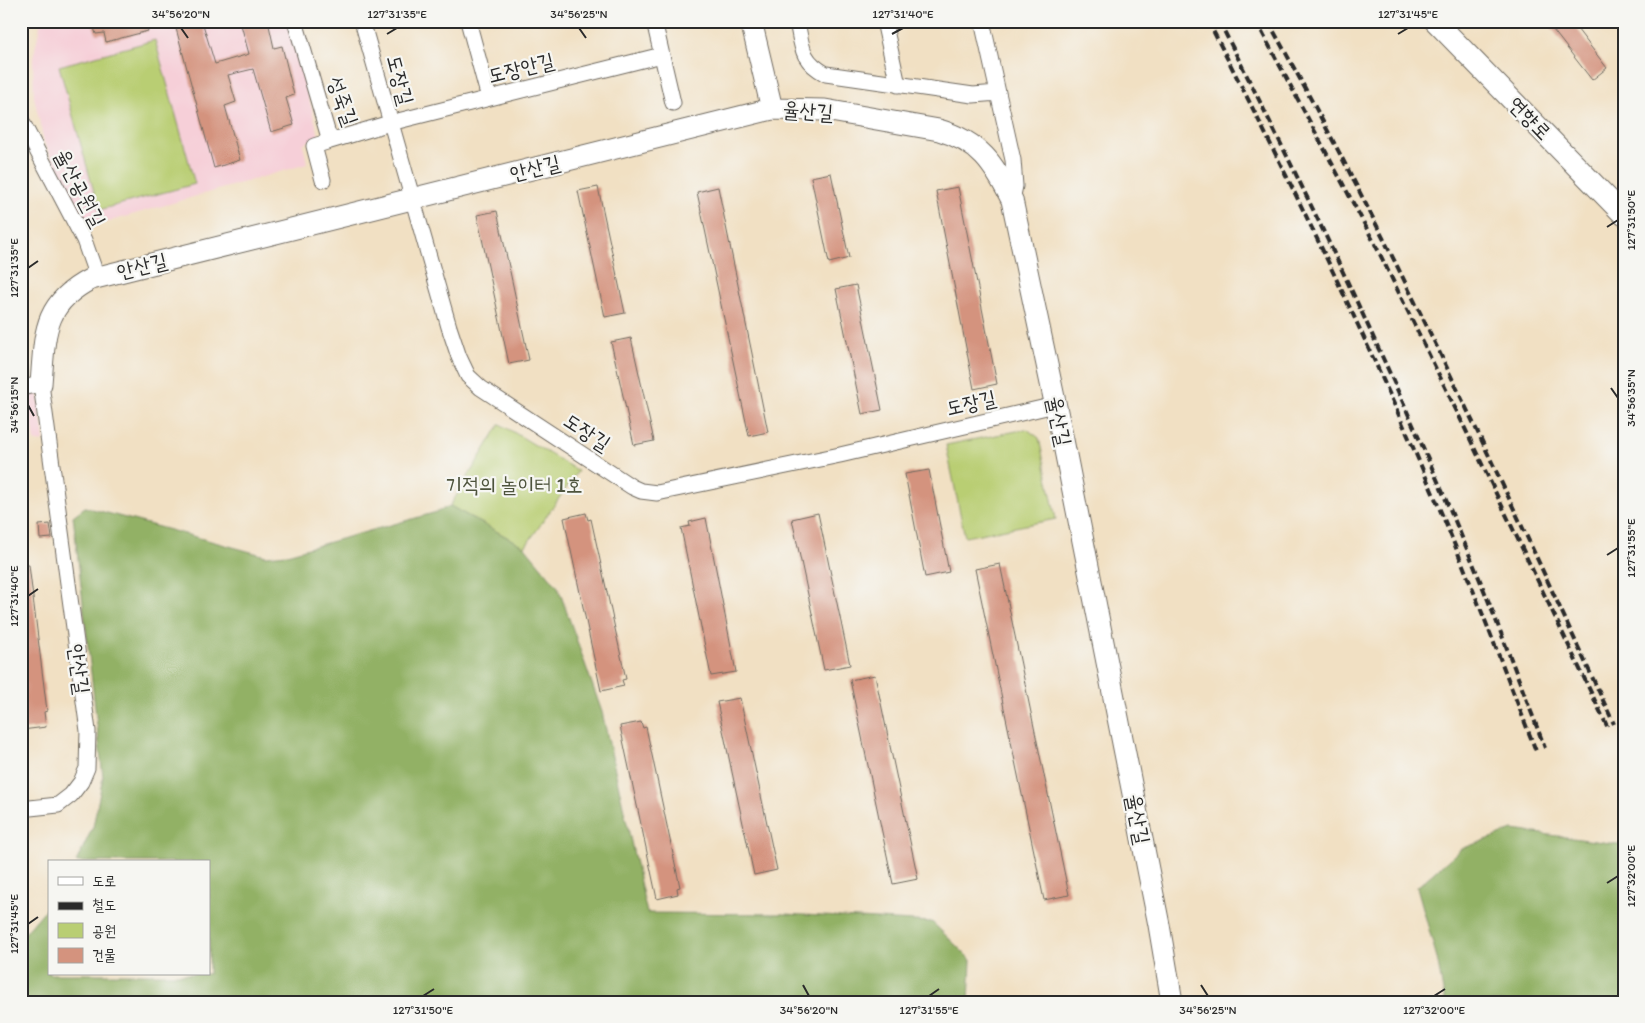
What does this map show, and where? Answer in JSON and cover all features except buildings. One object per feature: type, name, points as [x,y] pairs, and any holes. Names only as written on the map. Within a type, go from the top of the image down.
[{"type":"street","name":"성죽길","points":[[296,21],[330,141],[390,123]]},
{"type":"street","name":"도장길","points":[[362,21],[449,327],[459,357],[468,376],[481,388],[641,491],[657,493],[1055,405]]},
{"type":"street","points":[[468,21],[489,98]]},
{"type":"street","points":[[654,21],[673,102]]},
{"type":"street","name":"율산길","points":[[751,21],[772,109],[825,110],[939,130],[955,135],[980,150],[993,165],[1012,200],[1159,926],[1172,1002]]},
{"type":"street","points":[[797,21],[804,56],[814,68],[826,74],[973,95],[998,92]]},
{"type":"street","points":[[884,21],[898,85]]},
{"type":"street","points":[[982,21],[1015,172],[1012,200]]},
{"type":"street","name":"연향로","points":[[1435,21],[1624,215]]},
{"type":"street","name":"도장안길","points":[[390,123],[662,55]]},
{"type":"street","name":"안산길","points":[[21,809],[58,805],[72,795],[82,782],[87,768],[88,731],[31,386],[48,322],[56,306],[69,292],[78,285],[97,278],[772,109]]},
{"type":"street","name":"율산공원길","points":[[21,120],[84,240],[97,278]]},
{"type":"street","points":[[323,180],[314,146],[330,141]]},
{"type":"shaded area","points":[[41,21],[288,21],[319,136],[303,144],[307,164],[90,227],[78,209],[44,142],[34,97],[33,59]]},
{"type":"shaded area","points":[[38,390],[44,441],[35,442],[31,413],[21,413],[21,393]]},
{"type":"green space","points":[[155,40],[195,184],[99,210],[59,66]]},
{"type":"green space","name":"기적의 놀이터 1호","points":[[500,424],[578,471],[525,547],[450,506]]},
{"type":"green space","points":[[1027,429],[1039,438],[1056,519],[965,537],[946,445]]},
{"type":"green space","points":[[450,506],[525,547],[558,587],[602,712],[647,913],[785,914],[932,922],[971,960],[969,1002],[21,1002],[21,938],[48,906],[48,976],[210,976],[210,860],[77,860],[93,827],[103,777],[73,516],[85,507],[266,556],[287,554],[437,512]]},
{"type":"green space","points":[[1513,830],[1617,844],[1624,843],[1624,1002],[1445,1002],[1437,958],[1417,887],[1461,849]]},
{"type":"railway","points":[[1208,21],[1321,246],[1400,417],[1454,544],[1536,751]]},
{"type":"railway","points":[[1219,21],[1319,221],[1413,424],[1482,584],[1545,748]]},
{"type":"railway","points":[[1256,21],[1375,244],[1608,728]]},
{"type":"railway","points":[[1268,21],[1361,194],[1405,281],[1614,724]]}]
